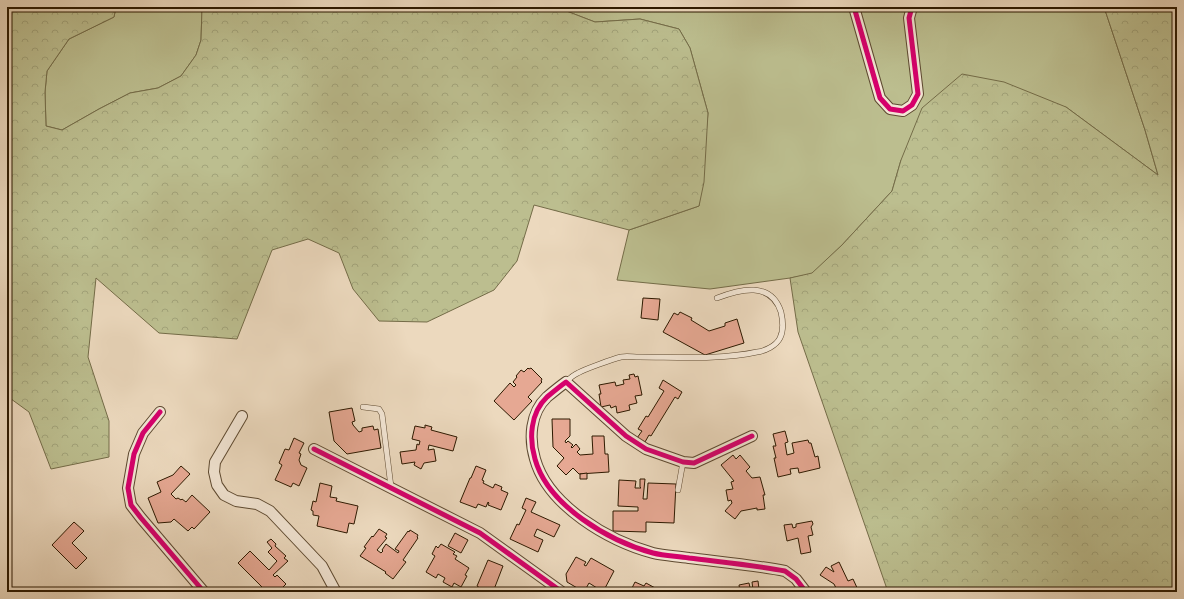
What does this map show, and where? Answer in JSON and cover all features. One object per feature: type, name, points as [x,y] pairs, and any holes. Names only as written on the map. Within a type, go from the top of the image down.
[{"type":"street","points":[[854,7],[880,98],[890,109],[903,111],[912,105],[918,94],[909,18],[912,7]]},
{"type":"street","points":[[752,436],[694,463],[683,462],[646,449],[626,436],[566,382],[546,398],[537,410],[531,430],[531,447],[537,468],[548,487],[567,507],[591,525],[622,542],[654,553],[786,571],[796,579],[806,592]]},
{"type":"street","points":[[160,412],[144,433],[134,454],[128,488],[131,504],[141,518],[204,592]]},
{"type":"street","points":[[242,416],[215,462],[214,472],[217,485],[224,495],[236,501],[257,504],[270,511],[322,566],[336,592]]},
{"type":"street","points":[[314,449],[480,533],[562,592]]},
{"type":"lane","points":[[566,382],[578,373],[621,357],[729,356],[758,352],[770,348],[779,340],[783,330],[782,317],[779,307],[772,296],[762,290],[753,290],[733,292],[717,298]]},
{"type":"lane","points":[[363,408],[379,409],[382,414],[390,487]]},
{"type":"lane","points":[[678,490],[683,462]]},
{"type":"green space","points":[[7,7],[116,7],[114,17],[69,39],[47,71],[45,92],[46,126],[62,130],[130,93],[158,88],[181,76],[196,55],[201,40],[202,8],[207,7],[460,7],[511,10],[556,7],[595,22],[640,19],[679,29],[690,48],[708,113],[704,182],[699,206],[629,230],[534,205],[517,261],[494,290],[427,322],[379,321],[353,289],[339,253],[308,239],[272,250],[237,339],[159,333],[96,278],[88,357],[109,421],[109,457],[51,469],[29,412],[7,396]]},
{"type":"green space","points":[[116,7],[207,7],[202,8],[201,40],[196,55],[181,76],[158,88],[130,93],[62,130],[46,126],[45,92],[47,71],[69,39],[114,17]]},
{"type":"green space","points":[[460,7],[555,7],[511,10]]},
{"type":"green space","points":[[556,7],[1104,7],[1145,130],[1158,175],[1066,107],[901,160],[892,191],[842,245],[812,274],[710,289],[617,280],[629,230],[699,206],[708,113],[690,48],[679,29],[640,19],[595,22]]},
{"type":"green space","points":[[1104,7],[1177,7],[1177,592],[888,592],[798,332],[790,278],[812,273],[842,245],[892,191],[901,160],[922,108],[962,74],[1004,82],[1066,107],[1158,175],[1145,130]]},
{"type":"building","points":[[643,298],[660,299],[658,320],[641,318]]},
{"type":"building","points":[[680,312],[692,318],[691,320],[709,331],[725,326],[725,323],[737,319],[744,343],[705,355],[663,332],[674,313],[678,315]]},
{"type":"building","points":[[528,368],[531,368],[542,379],[542,382],[528,397],[532,401],[514,420],[494,401],[510,383],[514,387],[516,385],[513,382],[517,377],[516,376],[521,370],[524,372]]},
{"type":"building","points":[[634,374],[635,377],[638,376],[642,395],[635,396],[637,403],[629,405],[630,410],[617,413],[616,406],[611,408],[610,405],[601,407],[599,385],[615,382],[616,386],[624,384],[623,380],[630,379],[629,375]]},
{"type":"building","points":[[663,380],[682,392],[678,399],[675,397],[651,436],[649,435],[645,442],[637,438],[642,431],[638,429],[646,416],[648,417],[664,391],[659,388]]},
{"type":"building","points":[[352,408],[355,421],[352,422],[353,425],[359,432],[362,431],[362,428],[373,426],[374,430],[378,429],[381,448],[347,454],[334,441],[329,412]]},
{"type":"building","points":[[552,419],[570,419],[570,436],[565,441],[566,443],[568,441],[573,445],[571,447],[572,448],[576,444],[580,449],[577,452],[580,455],[593,454],[592,436],[604,436],[605,454],[608,454],[609,472],[579,474],[573,468],[566,475],[557,466],[564,458],[553,447]]},
{"type":"building","points":[[425,425],[432,427],[431,430],[457,437],[453,451],[429,445],[428,450],[434,449],[436,461],[424,463],[421,469],[414,465],[415,462],[402,464],[400,452],[416,450],[417,444],[419,445],[420,441],[412,439],[415,426],[425,428]]},
{"type":"building","points":[[785,431],[788,442],[785,443],[787,455],[794,453],[792,443],[808,440],[809,443],[811,443],[815,457],[818,456],[820,468],[799,473],[798,468],[790,469],[791,474],[778,477],[774,458],[776,458],[773,446],[776,446],[773,434]]},
{"type":"building","points":[[294,438],[304,443],[299,453],[301,454],[299,460],[301,465],[307,468],[299,486],[293,483],[291,487],[275,480],[282,465],[279,463],[285,449],[289,450]]},
{"type":"building","points":[[733,455],[736,459],[740,455],[750,467],[746,471],[752,478],[760,477],[765,495],[763,495],[765,509],[757,510],[757,508],[741,511],[735,519],[725,511],[732,503],[731,500],[728,501],[726,490],[733,489],[731,482],[734,481],[721,465]]},
{"type":"building","points":[[181,466],[190,474],[171,494],[176,499],[182,499],[186,502],[192,495],[210,512],[194,529],[192,527],[188,531],[174,519],[171,522],[158,523],[148,498],[161,492],[157,482],[173,475]]},
{"type":"building","points":[[476,466],[486,470],[482,480],[484,481],[483,483],[493,488],[495,484],[502,487],[501,490],[508,493],[501,510],[488,505],[488,502],[486,507],[478,504],[476,508],[460,502]]},
{"type":"building","points":[[587,473],[587,479],[580,479],[580,474]]},
{"type":"building","points":[[640,479],[645,479],[643,499],[647,499],[648,483],[676,484],[674,523],[646,522],[646,532],[613,531],[613,511],[638,511],[638,507],[618,506],[619,480],[636,481],[635,488],[641,488]]},
{"type":"building","points":[[320,483],[332,486],[330,497],[337,498],[336,501],[358,506],[354,524],[349,523],[347,533],[317,526],[319,516],[313,515],[313,511],[311,510],[313,501],[316,502]]},
{"type":"building","points":[[526,498],[536,502],[531,512],[560,525],[554,537],[537,529],[534,536],[543,540],[538,552],[510,539],[526,510],[522,508]]},
{"type":"building","points":[[812,521],[813,524],[811,527],[813,535],[808,536],[811,552],[801,554],[798,538],[787,541],[784,525],[792,524],[793,528],[796,527],[796,524]]},
{"type":"building","points":[[74,522],[84,531],[72,543],[87,558],[76,569],[52,545]]},
{"type":"building","points":[[379,529],[387,534],[385,537],[387,538],[377,550],[381,553],[386,544],[398,553],[399,551],[395,549],[410,530],[418,535],[418,538],[403,560],[406,562],[393,579],[385,573],[386,572],[360,556],[366,548],[364,547]]},
{"type":"building","points":[[455,533],[468,540],[461,553],[448,546]]},
{"type":"building","points":[[271,539],[276,544],[275,546],[286,556],[284,558],[288,561],[273,575],[275,577],[277,575],[286,584],[278,592],[267,592],[238,563],[250,551],[269,570],[277,561],[268,552],[272,548],[267,542]]},
{"type":"building","points":[[441,544],[455,552],[453,554],[457,556],[455,559],[469,568],[465,575],[467,576],[461,587],[454,583],[452,587],[443,582],[445,578],[438,574],[436,578],[426,572],[435,556],[432,554],[436,546],[438,548]]},
{"type":"building","points":[[576,557],[586,562],[584,565],[586,566],[591,558],[614,571],[603,592],[596,590],[597,588],[589,583],[584,592],[567,582],[566,574]]},
{"type":"building","points":[[488,560],[503,566],[493,592],[476,592],[477,590],[479,591],[480,588],[477,586]]},
{"type":"building","points":[[839,562],[848,581],[853,579],[859,592],[838,592],[834,584],[820,575],[826,567],[834,572],[831,566]]},
{"type":"building","points":[[758,581],[759,589],[753,590],[752,582]]},
{"type":"building","points":[[635,582],[644,586],[646,583],[657,589],[655,591],[656,592],[630,592]]},
{"type":"building","points":[[749,583],[751,592],[735,592],[740,591],[739,585]]},
{"type":"building","points":[[774,589],[775,592],[768,592],[768,590]]},
{"type":"cycle path","points":[[854,7],[880,98],[890,109],[903,111],[912,105],[918,94],[909,18],[912,7]]},
{"type":"cycle path","points":[[752,436],[694,463],[683,462],[646,449],[626,436],[566,382],[541,403],[532,426],[533,451],[542,476],[553,492],[566,506],[582,519],[600,530],[618,540],[653,553],[785,571],[796,579],[806,592]]},
{"type":"cycle path","points":[[160,412],[143,433],[134,454],[128,488],[131,505],[204,592]]},
{"type":"cycle path","points":[[314,449],[480,533],[562,592]]}]
